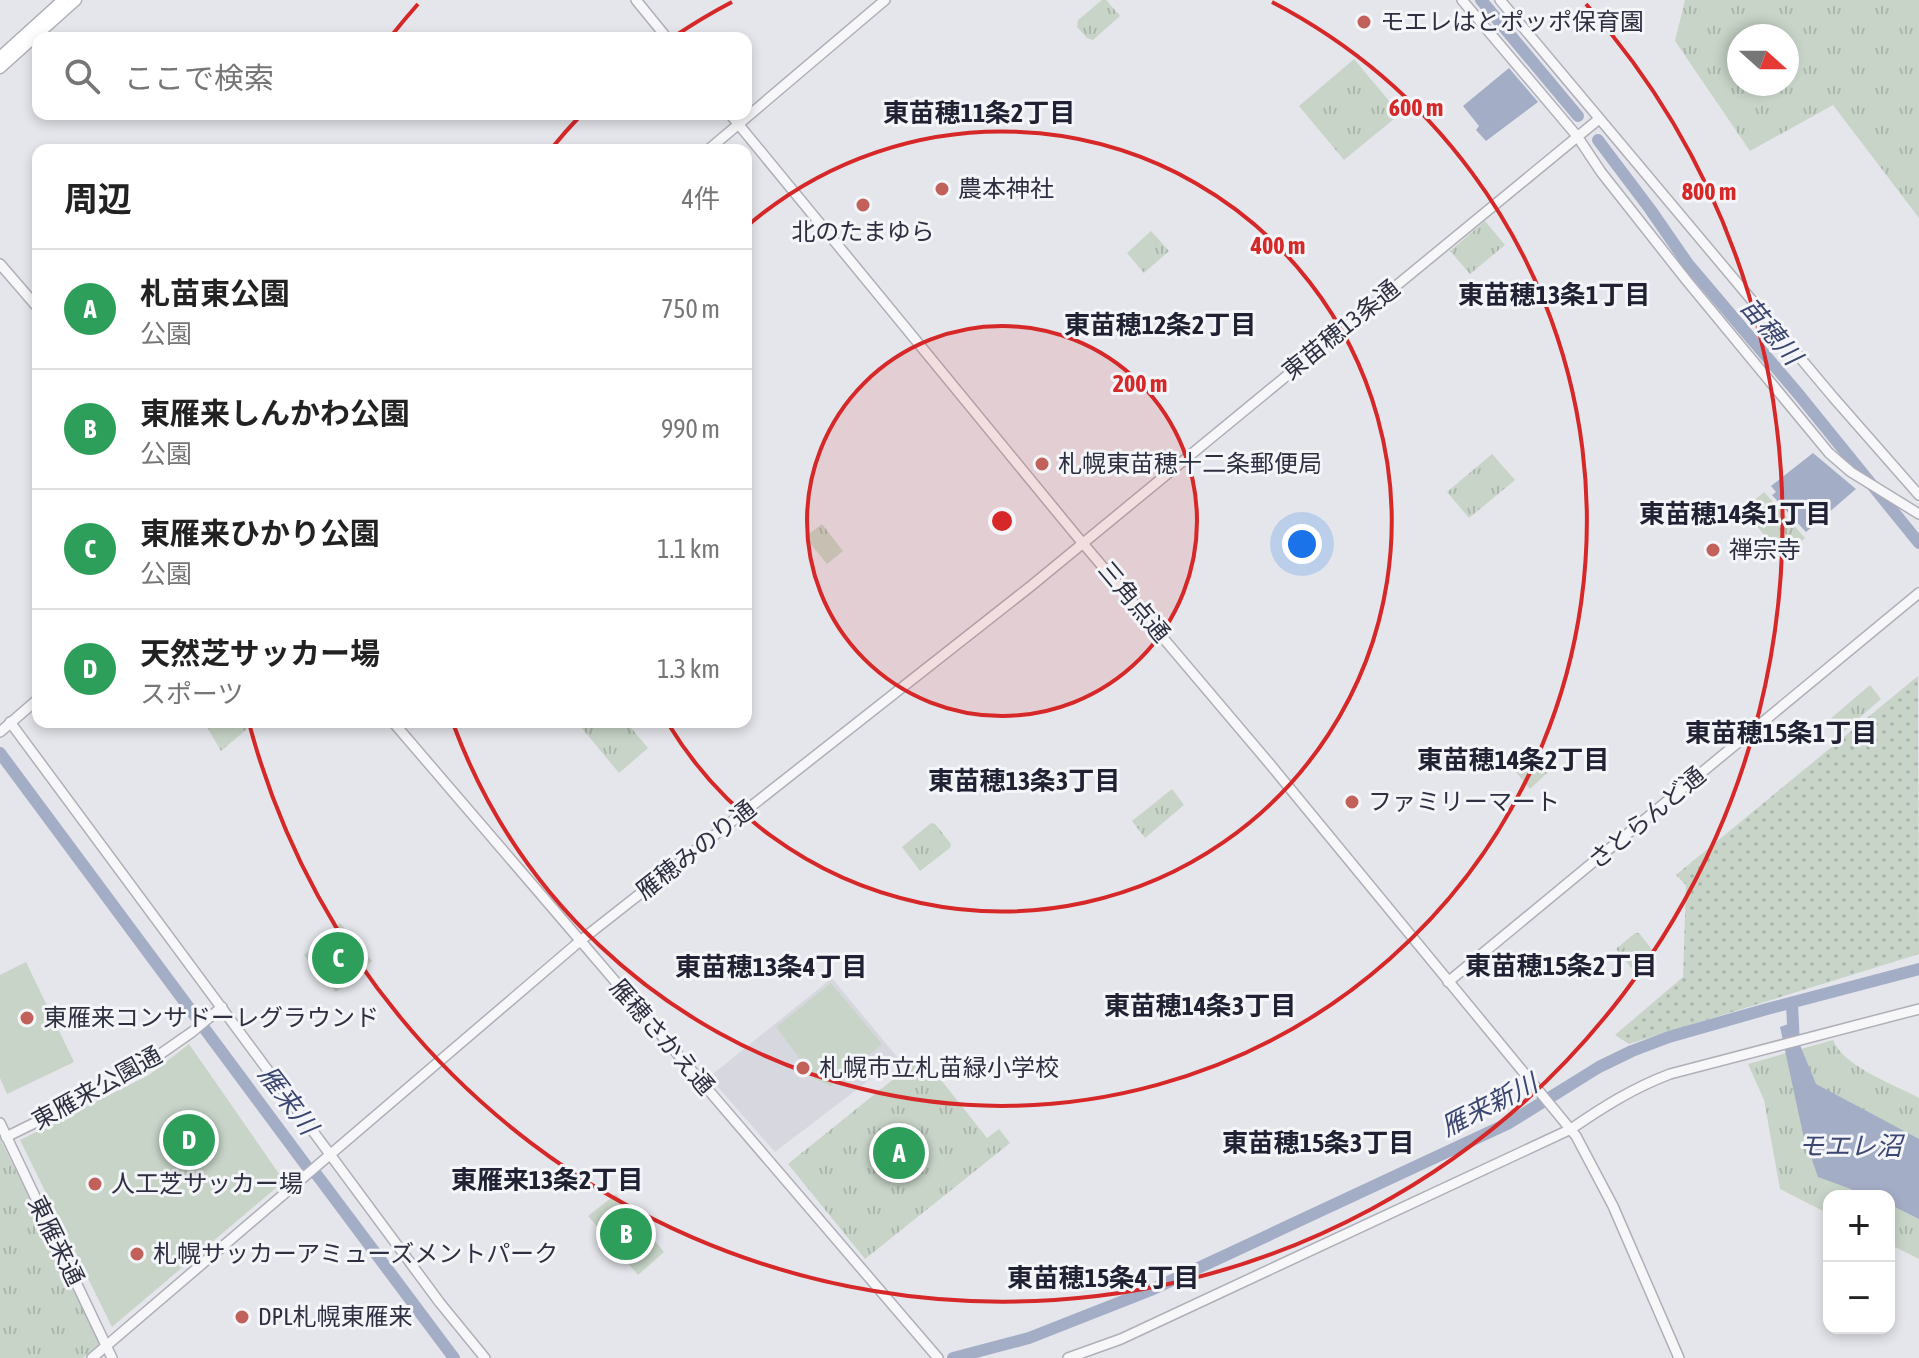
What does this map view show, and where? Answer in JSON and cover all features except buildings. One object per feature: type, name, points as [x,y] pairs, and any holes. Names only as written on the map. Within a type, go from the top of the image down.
[{"type":"main road","points":[[0,57],[63,0]]},
{"type":"main road","points":[[40,32],[76,0]]},
{"type":"main road","points":[[0,68],[32,39]]},
{"type":"street","points":[[636,0],[662,32]]},
{"type":"street","points":[[752,113],[885,0]]},
{"type":"street","points":[[1462,0],[1577,136],[1601,172],[1687,281],[1840,464],[1915,512]]},
{"type":"street","points":[[1500,0],[1919,495]]},
{"type":"street","name":"東苗穂13条通","points":[[1084,542],[1599,119]]},
{"type":"street","name":"三角点通","points":[[735,120],[1571,1129]]},
{"type":"street","points":[[715,144],[744,120]]},
{"type":"street","points":[[0,264],[32,301]]},
{"type":"street","name":"雁穂みのり通","points":[[106,1346],[580,941],[1084,542]]},
{"type":"street","name":"さとらんど通","points":[[1448,982],[1919,593]]},
{"type":"street","points":[[0,732],[32,704]]},
{"type":"street","points":[[10,722],[440,1303],[485,1358]]},
{"type":"street","name":"雁穂さかえ通","points":[[398,728],[936,1355]]},
{"type":"street","name":"東雁来公園通","points":[[6,1137],[126,1078],[222,1007]]},
{"type":"street","points":[[1068,1358],[1121,1339],[1571,1129],[1641,1085],[1670,1074],[1919,1009]]},
{"type":"street","name":"東雁来通","points":[[0,1123],[112,1358]]},
{"type":"street","points":[[1571,1129],[1613,1206],[1679,1358]]},
{"type":"street","points":[[92,1358],[106,1346]]},
{"type":"shaded area","name":"札幌市立札苗緑小学校","points":[[832,978],[898,1058],[775,1152],[709,1077]]},
{"type":"green space","points":[[1106,0],[1120,16],[1093,40],[1077,27],[1078,20]]},
{"type":"green space","points":[[1685,0],[1919,0],[1919,218],[1833,105],[1750,151],[1675,41]]},
{"type":"green space","points":[[1354,59],[1400,114],[1344,160],[1299,106]]},
{"type":"green space","points":[[1485,221],[1505,245],[1470,274],[1450,251]]},
{"type":"green space","points":[[1151,231],[1169,251],[1144,273],[1127,253]]},
{"type":"green space","points":[[1492,454],[1515,480],[1469,518],[1447,492]]},
{"type":"green space","points":[[1764,492],[1805,538],[1783,557],[1743,510]]},
{"type":"green space","points":[[822,524],[843,551],[827,564],[805,537]]},
{"type":"green space","points":[[1918,676],[1919,954],[1629,1044],[1615,1035],[1683,977],[1686,885],[1676,875]]},
{"type":"green space","points":[[1870,685],[1881,699],[1841,734],[1829,720]]},
{"type":"green space","points":[[208,728],[248,728],[221,751]]},
{"type":"green space","points":[[582,728],[631,728],[648,748],[619,773]]},
{"type":"green space","points":[[1523,748],[1547,773],[1530,789],[1507,761]]},
{"type":"green space","points":[[1172,789],[1184,805],[1145,838],[1132,821]]},
{"type":"green space","points":[[931,823],[951,844],[920,871],[902,847]]},
{"type":"green space","points":[[340,923],[372,961],[336,992],[304,955]]},
{"type":"green space","points":[[1639,933],[1657,956],[1657,961],[1638,976],[1616,949]]},
{"type":"green space","name":"東雁来コンサドーレグラウンド","points":[[26,962],[74,1062],[7,1094],[0,1078],[0,975]]},
{"type":"green space","points":[[831,983],[882,1044],[831,1086],[815,1079],[776,1027]]},
{"type":"green space","points":[[1833,1040],[1858,1067],[1919,1098],[1919,1259],[1895,1247],[1895,1190],[1823,1190],[1823,1211],[1780,1189],[1764,1100],[1748,1064]]},
{"type":"green space","name":"札幌サッカーアミューズメントパーク","points":[[189,1044],[284,1181],[112,1327],[20,1140],[149,1075]]},
{"type":"green space","points":[[922,1056],[987,1138],[999,1129],[1010,1143],[865,1259],[788,1164]]},
{"type":"green space","points":[[0,1139],[102,1342],[83,1358],[0,1358]]},
{"type":"green space","points":[[616,1194],[664,1252],[638,1275],[588,1216]]},
{"type":"water","points":[[1509,68],[1538,102],[1486,141],[1463,106]]},
{"type":"water","points":[[1813,453],[1856,489],[1806,532],[1772,495],[1776,492],[1771,486]]},
{"type":"water","name":"モエレ沼","points":[[1791,1023],[1816,1084],[1919,1139],[1919,1219],[1895,1207],[1895,1190],[1854,1190],[1818,1177],[1803,1134],[1780,1027]]},
{"type":"waterway","name":"苗穂川","points":[[1481,0],[1578,116]]},
{"type":"waterway","name":"苗穂川","points":[[1598,140],[1688,264],[1919,543]]},
{"type":"waterway","name":"雁来川","points":[[0,753],[308,1168],[317,1175],[454,1358]]},
{"type":"waterway","name":"雁来新川","points":[[953,1358],[1029,1338],[1151,1290],[1509,1123],[1599,1067],[1632,1051],[1669,1037],[1919,969]]},
{"type":"waterway","points":[[1792,1004],[1794,1045]]},
{"type":"place","name":"モエレはとポッポ保育園","points":[[1364,22]]},
{"type":"place","name":"農本神社","points":[[942,189]]},
{"type":"place","name":"北のたまゆら","points":[[863,205]]},
{"type":"place","name":"札幌東苗穂十二条郵便局","points":[[1042,464]]},
{"type":"place","name":"禅宗寺","points":[[1713,550]]},
{"type":"place","name":"ファミリーマート","points":[[1352,802]]},
{"type":"place","name":"東雁来ひかり公園","points":[[338,958]]},
{"type":"place","name":"東雁来コンサドーレグラウンド","points":[[27,1018]]},
{"type":"place","name":"札幌市立札苗緑小学校","points":[[803,1068]]},
{"type":"place","name":"天然芝サッカー場","points":[[189,1140]]},
{"type":"place","name":"札苗東公園","points":[[899,1153]]},
{"type":"place","name":"人工芝サッカー場","points":[[95,1184]]},
{"type":"place","name":"東雁来しんかわ公園","points":[[626,1234]]},
{"type":"place","name":"札幌サッカーアミューズメントパーク","points":[[137,1254]]},
{"type":"place","name":"DPL札幌東雁来","points":[[242,1317]]},
{"type":"district","name":"東苗穂11条2丁目","points":[[979,113]]},
{"type":"district","name":"東苗穂13条1丁目","points":[[1554,295]]},
{"type":"district","name":"東苗穂12条2丁目","points":[[1160,325]]},
{"type":"district","name":"東苗穂14条1丁目","points":[[1735,514]]},
{"type":"district","name":"東苗穂15条1丁目","points":[[1781,733]]},
{"type":"district","name":"東苗穂14条2丁目","points":[[1513,760]]},
{"type":"district","name":"東苗穂13条3丁目","points":[[1024,781]]},
{"type":"district","name":"東苗穂15条2丁目","points":[[1561,966]]},
{"type":"district","name":"東苗穂13条4丁目","points":[[771,967]]},
{"type":"district","name":"東苗穂14条3丁目","points":[[1200,1006]]},
{"type":"district","name":"東苗穂15条3丁目","points":[[1318,1143]]},
{"type":"district","name":"東雁来13条2丁目","points":[[547,1180]]},
{"type":"district","name":"東苗穂15条4丁目","points":[[1103,1278]]}]
